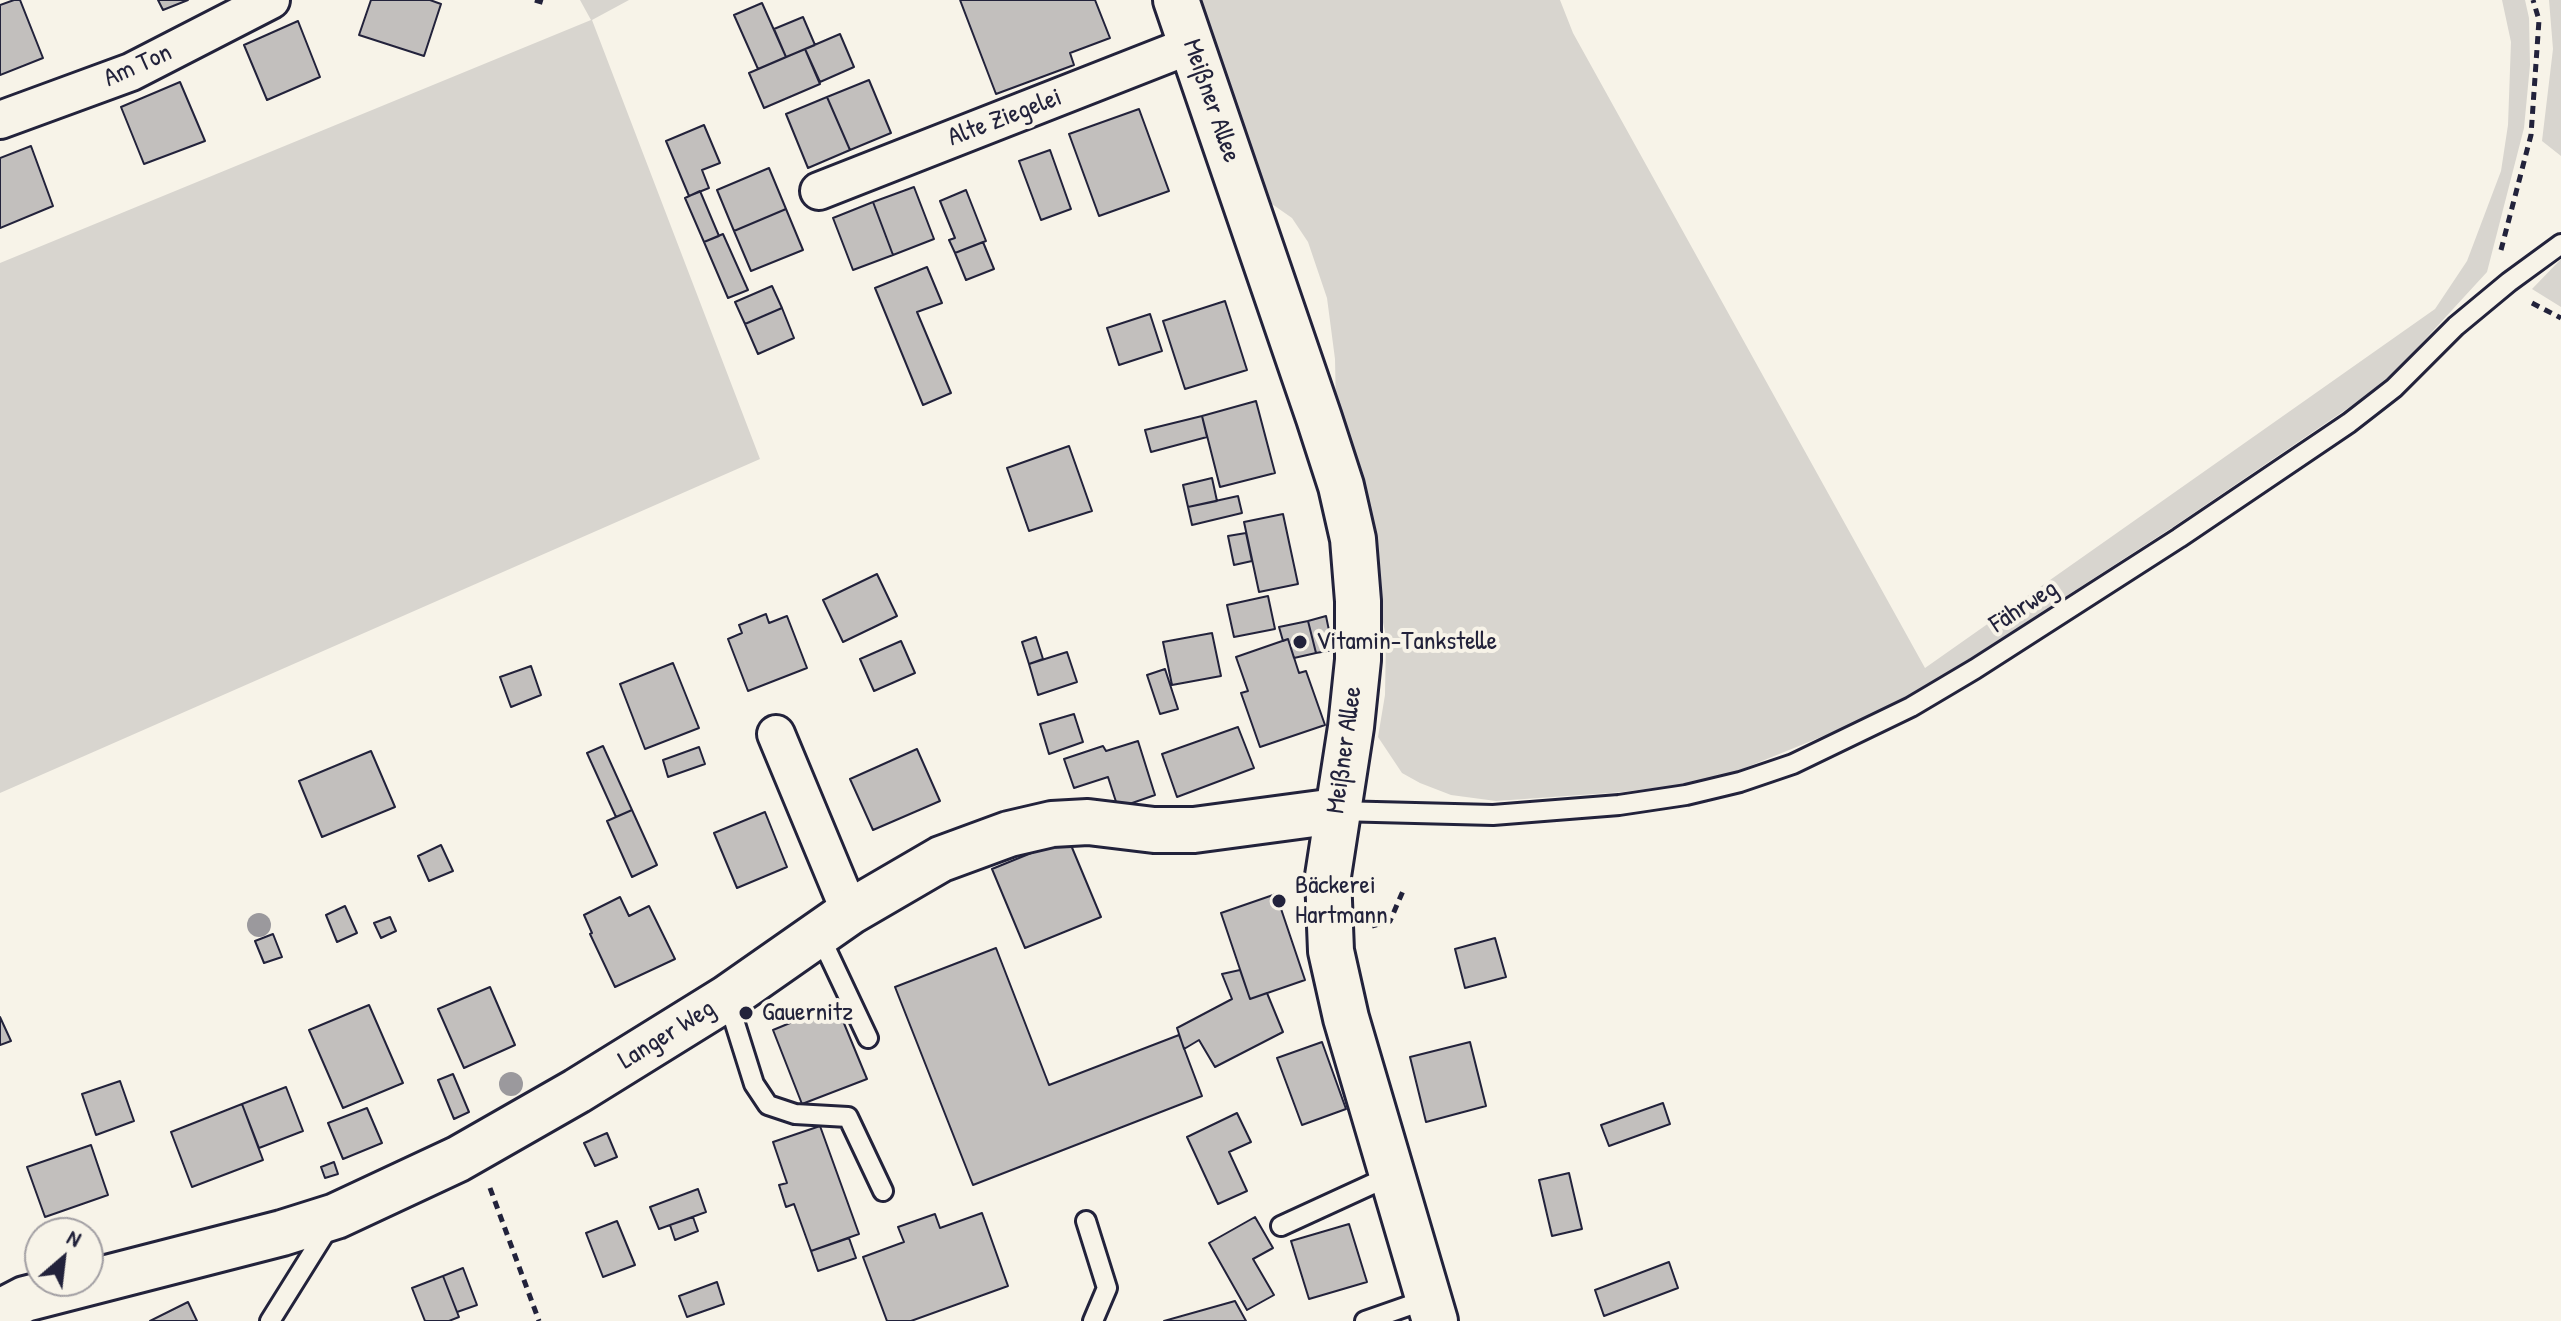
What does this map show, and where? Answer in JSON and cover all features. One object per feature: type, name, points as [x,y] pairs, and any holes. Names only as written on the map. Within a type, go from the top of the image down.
[{"type":"street","name":"Am Ton","points":[[0,120],[131,72],[271,0]]},
{"type":"street","name":"Meißner Allee","points":[[1176,0],[1319,418],[1341,486],[1353,539],[1358,601],[1358,660],[1328,876],[1331,951],[1346,1018],[1431,1310]]},
{"type":"street","name":"Alte Ziegelei","points":[[819,191],[1191,45]]},
{"type":"street","points":[[776,734],[835,923]]},
{"type":"street","name":"Langer Weg","points":[[0,1312],[25,1299],[282,1233],[336,1216],[476,1149],[727,998],[835,923],[941,859],[1009,834],[1052,824],[1088,822],[1154,830],[1194,830],[1336,811]]},
{"type":"lane","name":"Fährweg","points":[[1336,811],[1493,815],[1619,805],[1686,795],[1740,782],[1793,764],[1911,707],[1975,669],[2179,538],[2349,423],[2394,388],[2456,326],[2561,244]]},
{"type":"lane","points":[[835,923],[868,1038]]},
{"type":"lane","points":[[727,998],[754,1084],[768,1105],[795,1114],[848,1117],[883,1191]]},
{"type":"lane","points":[[1281,1226],[1392,1175]]},
{"type":"lane","points":[[270,1321],[336,1216]]},
{"type":"lane","points":[[1086,1221],[1107,1288],[1093,1321]]},
{"type":"lane","points":[[1365,1321],[1431,1310]]},
{"type":"path","points":[[535,0],[545,3]]},
{"type":"path","points":[[2509,282],[2499,265],[2502,242],[2531,135],[2539,20],[2533,0]]},
{"type":"path","points":[[476,1149],[539,1321]]},
{"type":"shaded area","points":[[580,0],[629,0],[592,20],[760,459],[0,793],[0,263],[591,20]]},
{"type":"shaded area","points":[[1197,0],[1560,0],[1573,33],[1925,668],[2435,309],[2467,261],[2501,171],[2508,125],[2511,42],[2502,0],[2525,0],[2529,18],[2530,65],[2524,128],[2487,272],[2397,370],[2360,400],[2176,525],[1909,698],[1735,772],[1685,784],[1623,792],[1496,801],[1451,795],[1420,783],[1402,773],[1378,737],[1385,695],[1386,636],[1336,409],[1335,359],[1327,298],[1308,242],[1292,218],[1272,204]]},
{"type":"shaded area","points":[[2549,0],[2561,0],[2561,156],[2542,141],[2553,49]]},
{"type":"shaded area","points":[[2561,259],[2561,307],[2532,289]]},
{"type":"building","points":[[20,0],[43,58],[0,75],[0,5]]},
{"type":"building","points":[[158,0],[188,0],[163,10]]},
{"type":"building","points":[[371,0],[430,0],[441,4],[424,56],[359,35]]},
{"type":"building","points":[[960,0],[1095,0],[1110,38],[1070,53],[1074,65],[996,94]]},
{"type":"building","points":[[762,3],[786,57],[758,69],[734,15]]},
{"type":"building","points":[[803,17],[815,45],[786,57],[774,29]]},
{"type":"building","points":[[298,21],[320,77],[267,100],[244,45]]},
{"type":"building","points":[[840,34],[854,67],[820,82],[805,49]]},
{"type":"building","points":[[805,49],[820,84],[764,108],[749,73]]},
{"type":"building","points":[[869,80],[891,133],[850,150],[827,97]]},
{"type":"building","points":[[180,82],[205,141],[144,164],[121,107]]},
{"type":"building","points":[[827,97],[850,150],[808,168],[786,114]]},
{"type":"building","points":[[1139,109],[1169,191],[1099,216],[1069,134]]},
{"type":"building","points":[[704,125],[720,163],[702,170],[709,188],[689,196],[666,141]]},
{"type":"building","points":[[31,146],[53,206],[0,228],[0,158]]},
{"type":"building","points":[[1050,150],[1071,209],[1041,220],[1019,161]]},
{"type":"building","points":[[769,168],[786,209],[734,231],[717,190]]},
{"type":"building","points":[[914,187],[934,239],[893,255],[873,202]]},
{"type":"building","points":[[966,190],[986,241],[955,253],[949,240],[955,238],[940,201]]},
{"type":"building","points":[[700,191],[719,236],[704,242],[685,198]]},
{"type":"building","points":[[873,202],[893,255],[853,270],[833,218]]},
{"type":"building","points":[[786,209],[803,250],[751,271],[734,231]]},
{"type":"building","points":[[723,234],[748,290],[728,298],[704,242]]},
{"type":"building","points":[[983,242],[994,269],[966,280],[955,253]]},
{"type":"building","points":[[927,267],[942,303],[917,312],[951,393],[923,405],[875,288]]},
{"type":"building","points":[[772,286],[782,308],[745,324],[735,302]]},
{"type":"building","points":[[1225,301],[1247,370],[1185,389],[1163,321]]},
{"type":"building","points":[[782,308],[794,338],[758,354],[745,324]]},
{"type":"building","points":[[1150,314],[1162,351],[1119,365],[1107,328]]},
{"type":"building","points":[[1256,401],[1275,473],[1220,487],[1202,416]]},
{"type":"building","points":[[1202,416],[1207,437],[1151,452],[1145,430]]},
{"type":"building","points":[[1069,446],[1092,511],[1029,531],[1007,468]]},
{"type":"building","points":[[1212,478],[1217,501],[1188,507],[1183,485]]},
{"type":"building","points":[[1238,496],[1242,513],[1192,525],[1188,507]]},
{"type":"building","points":[[1283,514],[1298,584],[1259,592],[1244,522]]},
{"type":"building","points":[[1246,533],[1252,561],[1234,565],[1228,536]]},
{"type":"building","points":[[877,574],[897,616],[843,642],[823,600]]},
{"type":"building","points":[[1268,596],[1275,629],[1234,637],[1227,605]]},
{"type":"building","points":[[766,614],[769,623],[787,616],[807,668],[748,691],[728,639],[742,633],[739,625]]},
{"type":"building","points":[[1326,616],[1333,650],[1316,653],[1308,621]]},
{"type":"building","points":[[1308,621],[1316,653],[1294,658],[1288,639],[1283,641],[1279,627]]},
{"type":"building","points":[[1212,633],[1221,676],[1172,685],[1163,642]]},
{"type":"building","points":[[1036,637],[1043,659],[1029,664],[1022,642]]},
{"type":"building","points":[[1288,639],[1299,673],[1306,671],[1325,725],[1260,747],[1241,693],[1248,691],[1236,657]]},
{"type":"building","points":[[901,641],[915,673],[874,691],[860,659]]},
{"type":"building","points":[[1067,652],[1077,682],[1038,695],[1029,664]]},
{"type":"building","points":[[673,663],[699,728],[645,749],[620,684]]},
{"type":"building","points":[[531,666],[541,695],[511,707],[500,677]]},
{"type":"building","points":[[1165,669],[1178,709],[1160,714],[1147,675]]},
{"type":"building","points":[[1074,714],[1083,742],[1049,754],[1040,724]]},
{"type":"building","points":[[1238,727],[1254,768],[1177,797],[1162,754]]},
{"type":"building","points":[[1138,741],[1155,795],[1118,808],[1108,777],[1074,788],[1064,759],[1103,746],[1106,751]]},
{"type":"building","points":[[603,746],[632,810],[616,817],[587,753]]},
{"type":"building","points":[[699,747],[705,764],[668,777],[663,760]]},
{"type":"building","points":[[917,749],[940,801],[873,830],[850,779]]},
{"type":"building","points":[[371,751],[395,807],[322,837],[299,781]]},
{"type":"building","points":[[632,810],[657,865],[632,877],[607,821]]},
{"type":"building","points":[[765,812],[787,867],[737,888],[714,833]]},
{"type":"building","points":[[1068,838],[1101,917],[1025,948],[992,869]]},
{"type":"building","points":[[441,845],[453,871],[429,881],[418,856]]},
{"type":"building","points":[[1276,894],[1305,980],[1250,999],[1221,913]]},
{"type":"building","points":[[620,897],[629,916],[649,906],[675,959],[615,987],[584,915]]},
{"type":"building","points":[[345,906],[357,933],[337,942],[326,915]]},
{"type":"building","points":[[390,917],[396,931],[381,938],[374,923]]},
{"type":"building","points":[[273,934],[282,957],[264,963],[255,941]]},
{"type":"building","points":[[1495,938],[1506,977],[1465,988],[1455,949]]},
{"type":"building","points":[[996,948],[1049,1085],[1179,1035],[1202,1096],[973,1185],[895,987]]},
{"type":"building","points":[[1240,970],[1250,999],[1267,993],[1283,1032],[1215,1067],[1199,1040],[1184,1049],[1177,1028],[1232,999],[1222,974]]},
{"type":"building","points":[[490,987],[515,1045],[464,1068],[438,1009]]},
{"type":"building","points":[[836,1004],[867,1079],[802,1104],[773,1030]]},
{"type":"building","points":[[369,1005],[403,1083],[343,1108],[309,1030]]},
{"type":"building","points":[[0,1017],[11,1041],[0,1045]]},
{"type":"building","points":[[1322,1042],[1346,1109],[1302,1125],[1277,1058]]},
{"type":"building","points":[[1470,1042],[1486,1106],[1426,1122],[1410,1057]]},
{"type":"building","points":[[453,1074],[469,1112],[454,1119],[438,1080]]},
{"type":"building","points":[[120,1081],[134,1121],[96,1135],[82,1094]]},
{"type":"building","points":[[286,1087],[303,1131],[259,1148],[242,1104]]},
{"type":"building","points":[[1663,1103],[1670,1124],[1609,1146],[1601,1125]]},
{"type":"building","points":[[242,1104],[263,1160],[192,1187],[171,1132]]},
{"type":"building","points":[[367,1108],[382,1143],[343,1159],[328,1123]]},
{"type":"building","points":[[1237,1113],[1251,1142],[1229,1152],[1247,1191],[1218,1204],[1187,1137]]},
{"type":"building","points":[[820,1126],[859,1234],[811,1251],[794,1204],[786,1207],[779,1185],[787,1183],[773,1142]]},
{"type":"building","points":[[607,1133],[617,1157],[595,1166],[584,1143]]},
{"type":"building","points":[[91,1145],[108,1195],[45,1217],[27,1167]]},
{"type":"building","points":[[334,1162],[338,1174],[325,1178],[321,1167]]},
{"type":"building","points":[[1569,1173],[1582,1229],[1552,1236],[1539,1180]]},
{"type":"building","points":[[698,1189],[706,1212],[659,1229],[650,1207]]},
{"type":"building","points":[[982,1213],[1008,1286],[911,1321],[887,1321],[863,1257],[904,1242],[898,1227],[935,1214],[940,1228]]},
{"type":"building","points":[[693,1217],[698,1231],[675,1240],[670,1225]]},
{"type":"building","points":[[1255,1217],[1273,1248],[1253,1259],[1274,1295],[1247,1310],[1209,1243]]},
{"type":"building","points":[[617,1221],[635,1265],[603,1277],[586,1233]]},
{"type":"building","points":[[1349,1224],[1367,1282],[1309,1299],[1291,1241]]},
{"type":"building","points":[[849,1238],[856,1258],[818,1271],[811,1251]]},
{"type":"building","points":[[1669,1262],[1678,1288],[1604,1316],[1595,1290]]},
{"type":"building","points":[[463,1268],[477,1305],[457,1312],[443,1276]]},
{"type":"building","points":[[443,1276],[459,1317],[449,1321],[425,1321],[412,1288]]},
{"type":"building","points":[[717,1282],[724,1304],[687,1317],[679,1296]]},
{"type":"building","points":[[1235,1301],[1246,1321],[1164,1321]]},
{"type":"building","points":[[188,1302],[197,1321],[150,1321]]},
{"type":"place","name":"Vitamin-Tankstelle","points":[[1300,642]]},
{"type":"place","name":"Bäckerei Hartmann","points":[[1279,901]]},
{"type":"place","name":"Gauernitz","points":[[746,1013]]}]
